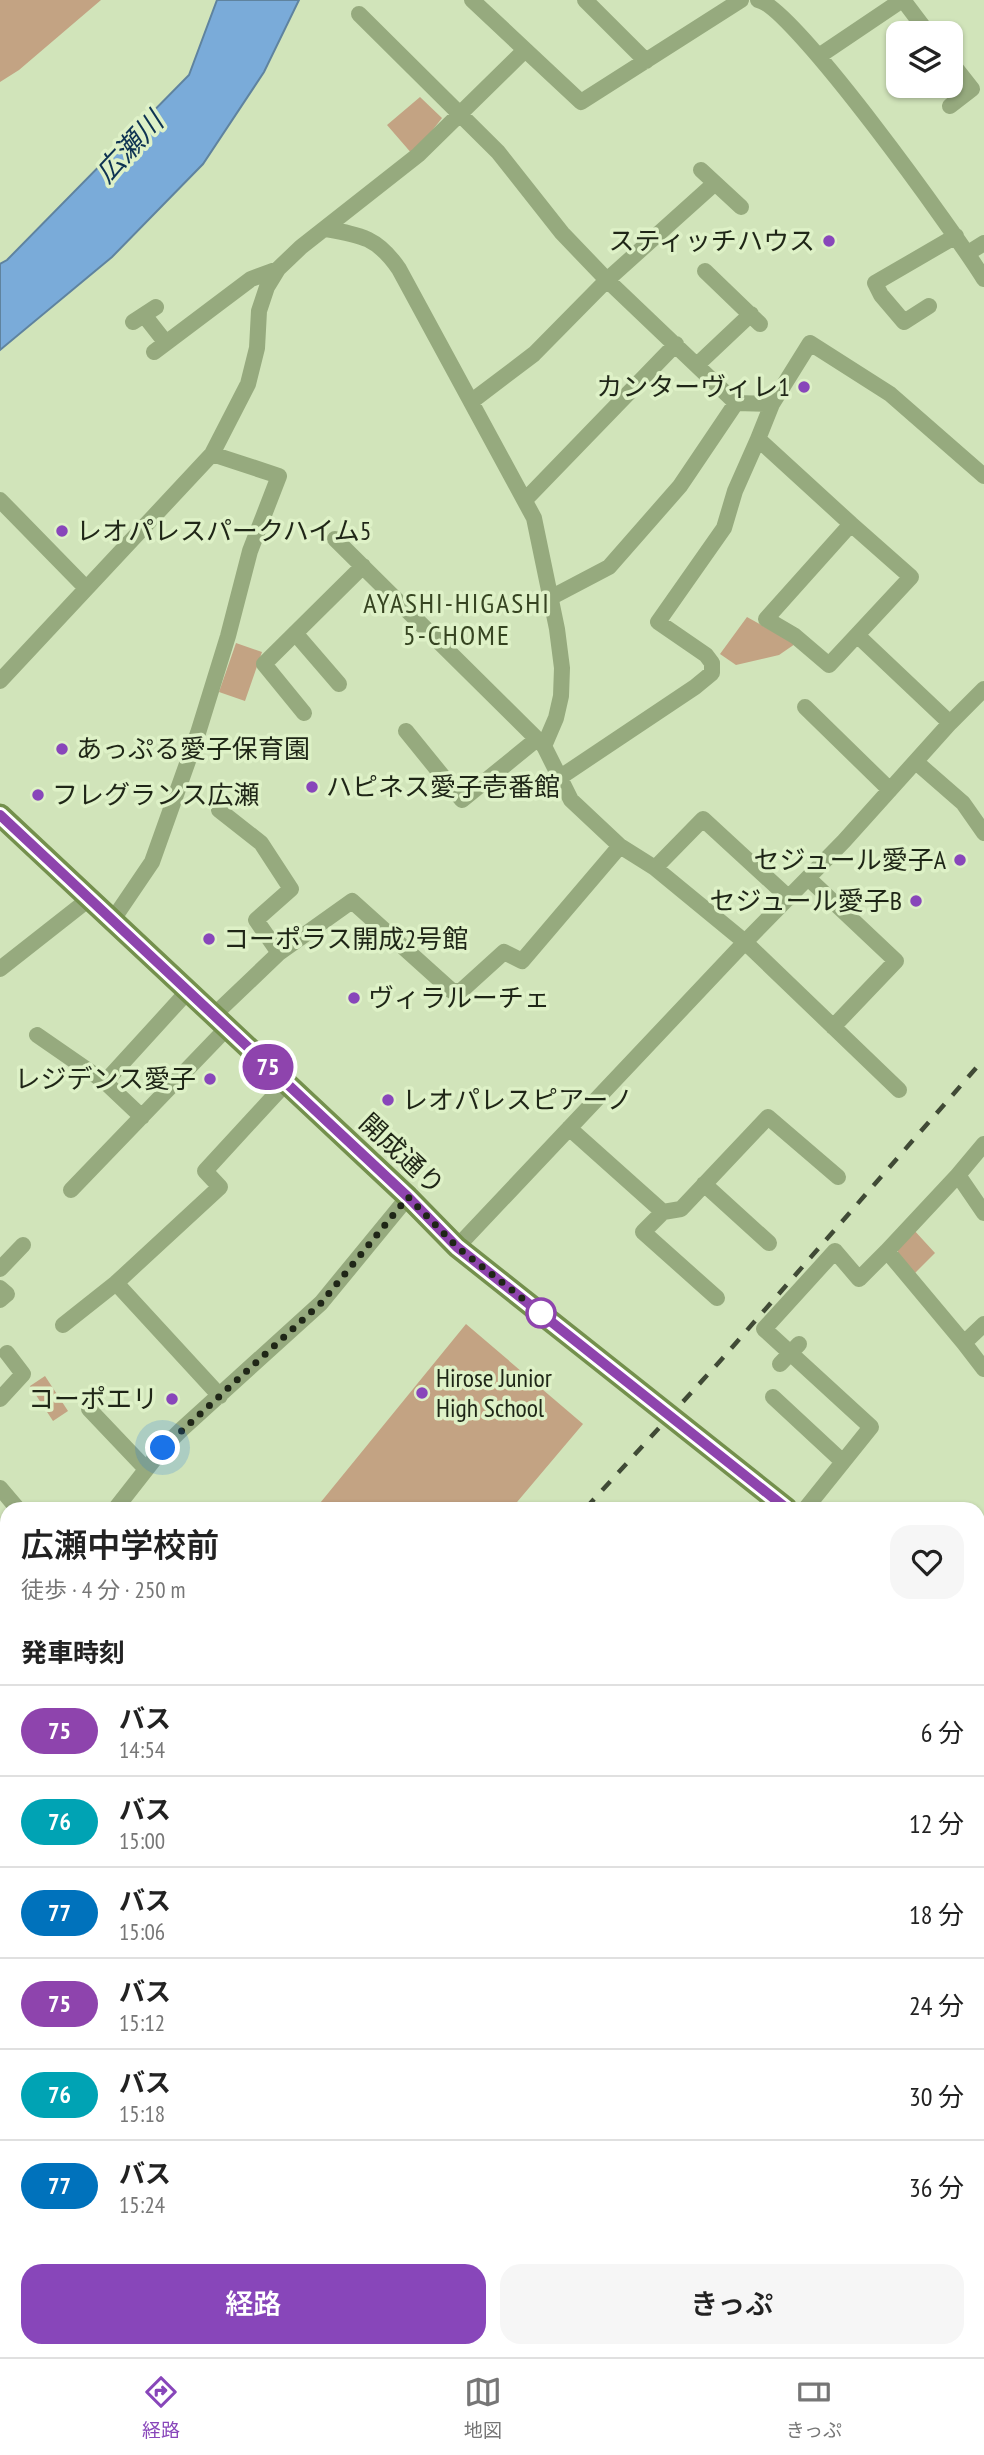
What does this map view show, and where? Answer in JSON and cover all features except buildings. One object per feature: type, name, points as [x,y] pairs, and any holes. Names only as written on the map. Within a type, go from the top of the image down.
[{"type":"street","points":[[472,0],[581,102],[741,0]]},
{"type":"street","points":[[585,0],[646,61]]},
{"type":"street","points":[[758,0],[765,1],[784,17],[819,56],[956,236],[984,279]]},
{"type":"street","points":[[819,56],[902,0],[919,21]]},
{"type":"street","points":[[359,14],[498,152],[562,233],[607,280],[736,403],[772,404]]},
{"type":"street","points":[[0,681],[6,662],[86,588],[212,454],[248,384],[257,348],[259,311],[267,287],[278,269],[418,155],[525,50]]},
{"type":"street","points":[[963,78],[972,89],[963,96]]},
{"type":"street","points":[[950,106],[960,98]]},
{"type":"street","points":[[701,170],[741,207]]},
{"type":"street","points":[[472,401],[534,354],[607,280],[715,183]]},
{"type":"street","points":[[326,229],[370,239],[387,251],[400,269],[472,401],[534,517],[562,668],[561,696],[556,718],[540,742],[462,800],[406,731]]},
{"type":"street","points":[[929,306],[904,323],[881,295],[876,283],[956,236]]},
{"type":"street","points":[[968,253],[984,243]]},
{"type":"street","points":[[145,315],[160,348],[251,279],[278,269]]},
{"type":"street","points":[[698,364],[755,319],[705,271]]},
{"type":"street","points":[[559,778],[712,673],[712,663],[706,655],[658,622],[724,528],[735,491],[772,404],[810,343],[890,394],[984,476]]},
{"type":"street","points":[[524,499],[676,344]]},
{"type":"street","points":[[550,598],[609,567],[680,486],[736,403]]},
{"type":"street","points":[[758,439],[911,577],[829,665],[795,636],[766,619],[851,524]]},
{"type":"street","points":[[112,921],[152,862],[198,733],[228,636],[250,551],[279,476],[212,454]]},
{"type":"street","points":[[0,500],[86,588]]},
{"type":"street","points":[[335,539],[540,742],[571,800],[620,846],[655,869],[745,942],[899,1090]]},
{"type":"street","points":[[304,713],[264,664],[363,566]]},
{"type":"street","points":[[295,633],[339,684]]},
{"type":"street","points":[[857,635],[950,723]]},
{"type":"street","points":[[457,1247],[984,689]]},
{"type":"street","points":[[805,707],[890,790]]},
{"type":"street","points":[[916,762],[963,803],[984,833]]},
{"type":"street","points":[[219,810],[261,844],[291,889],[256,920],[279,953]]},
{"type":"street","name":"開成通り","points":[[0,815],[408,1197],[457,1247],[775,1502]]},
{"type":"street","points":[[655,869],[704,820],[789,898]]},
{"type":"street","points":[[71,1191],[142,1116],[279,953],[352,901],[452,991],[461,991],[504,953],[522,961],[620,846]]},
{"type":"street","points":[[808,878],[895,961],[833,1027]]},
{"type":"street","points":[[0,969],[89,900]]},
{"type":"street","points":[[105,1082],[188,991]]},
{"type":"street","points":[[37,1035],[105,1082],[142,1116]]},
{"type":"street","points":[[63,1325],[116,1283],[220,1187],[205,1171],[285,1084]]},
{"type":"street","points":[[717,1298],[643,1232],[663,1212],[681,1209],[768,1117],[838,1177]]},
{"type":"street","points":[[569,1128],[663,1212]]},
{"type":"street","points":[[811,1502],[871,1427],[764,1329],[835,1251],[859,1279],[984,1144]]},
{"type":"street","points":[[958,1175],[984,1213]]},
{"type":"street","points":[[704,1184],[768,1243]]},
{"type":"street","points":[[121,1502],[181,1429],[321,1303],[408,1197]]},
{"type":"street","points":[[0,1269],[23,1245]]},
{"type":"street","points":[[887,1251],[984,1369]]},
{"type":"street","points":[[116,1283],[220,1396]]},
{"type":"street","points":[[0,1288],[7,1294],[0,1300]]},
{"type":"street","points":[[964,1343],[984,1324]]},
{"type":"street","points":[[0,1399],[30,1375],[7,1353]]},
{"type":"street","points":[[773,1397],[843,1462]]},
{"type":"street","points":[[89,1409],[146,1469]]},
{"type":"shaded area","points":[[0,0],[101,0],[19,70],[0,82]]},
{"type":"shaded area","points":[[420,97],[442,118],[413,155],[387,125]]},
{"type":"shaded area","points":[[747,617],[795,644],[779,655],[736,665],[720,654]]},
{"type":"shaded area","points":[[236,643],[262,652],[245,701],[219,692]]},
{"type":"shaded area","points":[[913,1229],[935,1253],[913,1275],[899,1258],[897,1246]]},
{"type":"shaded area","points":[[466,1324],[583,1424],[517,1502],[321,1502]]},
{"type":"shaded area","points":[[45,1376],[68,1411],[53,1421],[30,1386]]},
{"type":"water","name":"広瀬川","points":[[217,0],[299,0],[264,72],[203,164],[112,257],[0,350],[0,264],[7,260],[189,75]]},
{"type":"railway","points":[[591,1502],[721,1360],[984,1059]]},
{"type":"bus line","name":"75","points":[[0,815],[408,1197],[457,1247],[779,1502]]},
{"type":"place","name":"スティッチハウス","points":[[829,241]]},
{"type":"place","name":"カンターヴィレ1","points":[[804,387]]},
{"type":"place","name":"レオパレスパークハイム5","points":[[62,531]]},
{"type":"place","name":"あっぷる愛子保育園","points":[[62,749]]},
{"type":"place","name":"ハピネス愛子壱番館","points":[[312,787]]},
{"type":"place","name":"フレグランス広瀬","points":[[38,795]]},
{"type":"place","name":"セジュール愛子A","points":[[960,860]]},
{"type":"place","name":"セジュール愛子B","points":[[916,901]]},
{"type":"place","name":"コーポラス開成2号館","points":[[209,939]]},
{"type":"place","name":"ヴィラルーチェ","points":[[354,998]]},
{"type":"place","name":"レジデンス愛子","points":[[210,1079]]},
{"type":"place","name":"レオパレスピアーノ","points":[[388,1100]]},
{"type":"place","name":"Hirose Junior High School","points":[[422,1393]]},
{"type":"place","name":"コーポエリ","points":[[172,1399]]},
{"type":"district","name":"AYASHI-HIGASHI 5-CHOME","points":[[457,619]]},
{"type":"route","points":[[163,1448],[321,1303],[408,1197],[457,1247],[550,1320],[541,1313]]}]
